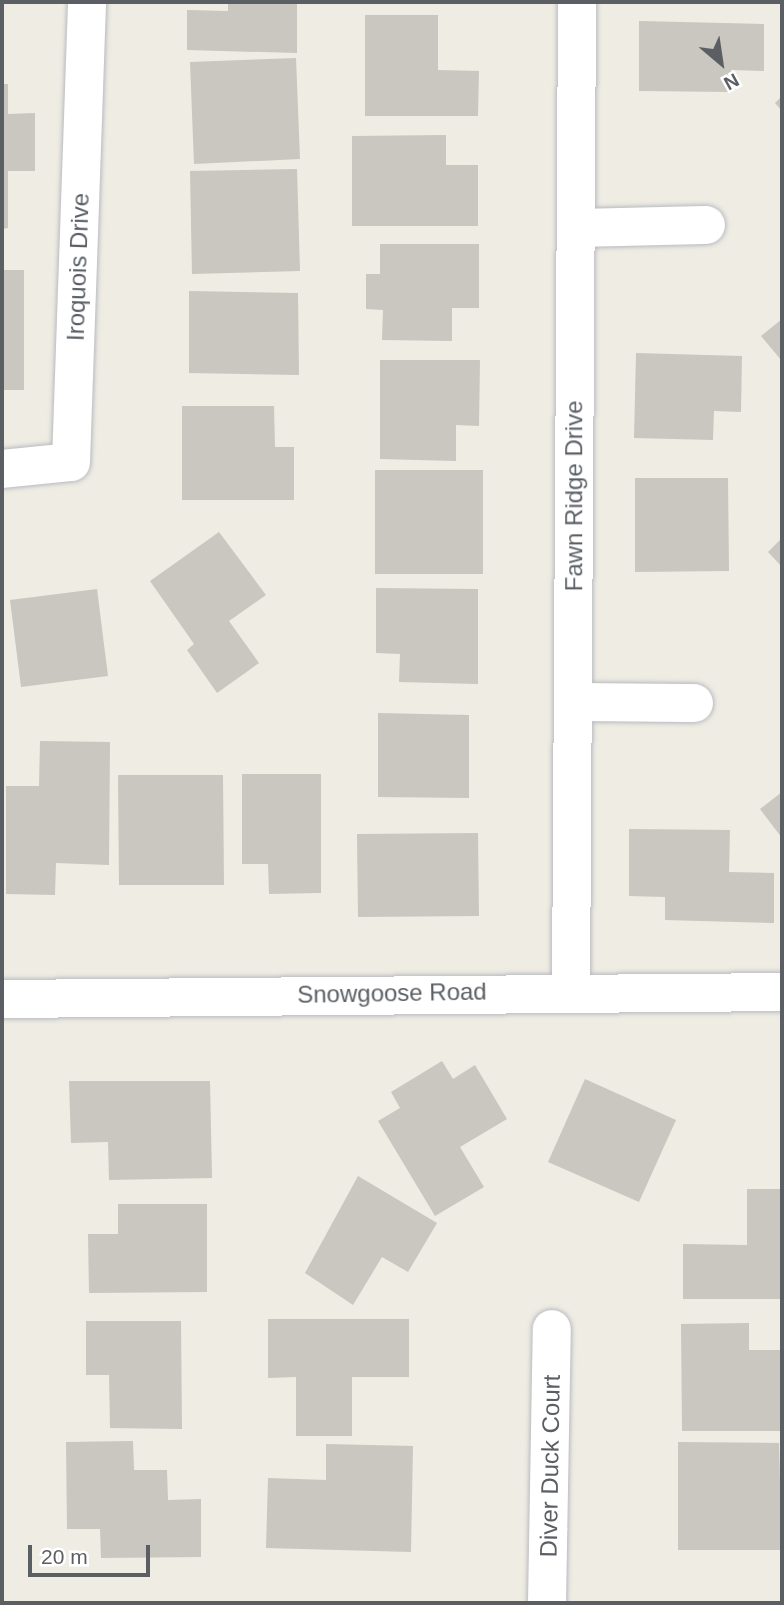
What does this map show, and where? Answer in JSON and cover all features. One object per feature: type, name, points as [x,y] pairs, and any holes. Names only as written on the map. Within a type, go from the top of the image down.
[{"type":"street","name":"Iroquois Drive","points":[[2,469],[71,462],[87,2]]},
{"type":"street","name":"Fawn Ridge Drive","points":[[571,991],[577,2]]},
{"type":"street","points":[[576,228],[706,225]]},
{"type":"street","points":[[573,702],[694,703]]},
{"type":"street","name":"Snowgoose Road","points":[[2,999],[571,991],[782,992]]},
{"type":"street","name":"Diver Duck Court","points":[[547,1603],[552,1329]]},
{"type":"building","points":[[228,2],[297,2],[297,53],[187,50],[187,10],[228,11]]},
{"type":"building","points":[[365,15],[438,15],[438,70],[479,71],[478,116],[365,116]]},
{"type":"building","points":[[639,21],[764,24],[764,71],[731,70],[731,92],[639,91]]},
{"type":"building","points":[[296,58],[300,159],[194,164],[190,62]]},
{"type":"building","points":[[2,84],[8,84],[8,114],[35,113],[35,171],[8,171],[8,228],[2,229]]},
{"type":"building","points":[[782,96],[782,111],[775,103]]},
{"type":"building","points":[[446,135],[446,165],[478,165],[478,226],[352,226],[352,136]]},
{"type":"building","points":[[297,169],[300,271],[192,274],[190,171]]},
{"type":"building","points":[[380,244],[479,244],[479,308],[452,308],[452,341],[382,340],[383,310],[366,309],[366,274],[380,274]]},
{"type":"building","points":[[2,270],[24,270],[24,390],[2,390]]},
{"type":"building","points":[[189,291],[298,293],[299,375],[189,373]]},
{"type":"building","points":[[782,319],[782,361],[761,336]]},
{"type":"building","points":[[636,353],[742,356],[741,412],[714,411],[713,440],[634,438]]},
{"type":"building","points":[[380,360],[480,360],[479,426],[456,425],[456,461],[380,459]]},
{"type":"building","points":[[182,406],[274,406],[275,447],[294,447],[294,500],[182,500]]},
{"type":"building","points":[[375,470],[483,470],[483,574],[375,574]]},
{"type":"building","points":[[635,478],[728,478],[729,571],[635,572]]},
{"type":"building","points":[[219,532],[266,595],[229,621],[259,663],[217,693],[187,650],[194,644],[150,581]]},
{"type":"building","points":[[782,538],[782,567],[768,552]]},
{"type":"building","points":[[376,588],[478,589],[478,684],[399,682],[400,654],[376,653]]},
{"type":"building","points":[[97,589],[108,676],[21,687],[10,600]]},
{"type":"building","points":[[378,713],[469,715],[469,798],[378,797]]},
{"type":"building","points":[[40,741],[110,742],[109,865],[56,863],[55,895],[6,894],[6,786],[39,786]]},
{"type":"building","points":[[242,774],[321,774],[321,893],[269,894],[268,864],[242,864]]},
{"type":"building","points":[[118,775],[223,775],[224,885],[119,885]]},
{"type":"building","points":[[782,792],[782,838],[760,809]]},
{"type":"building","points":[[629,829],[730,830],[729,872],[774,873],[774,923],[665,920],[665,897],[629,896]]},
{"type":"building","points":[[478,833],[479,916],[358,917],[357,834]]},
{"type":"building","points":[[442,1061],[453,1079],[475,1065],[507,1119],[460,1147],[484,1187],[435,1216],[378,1121],[400,1108],[391,1092]]},
{"type":"building","points":[[585,1079],[676,1120],[639,1202],[548,1162]]},
{"type":"building","points":[[69,1081],[210,1081],[212,1178],[109,1180],[108,1142],[71,1143]]},
{"type":"building","points":[[358,1176],[437,1223],[408,1272],[382,1257],[353,1305],[305,1273]]},
{"type":"building","points":[[747,1189],[782,1189],[782,1299],[683,1299],[683,1244],[747,1245]]},
{"type":"building","points":[[118,1204],[207,1204],[207,1292],[89,1293],[88,1234],[118,1234]]},
{"type":"building","points":[[268,1319],[409,1319],[409,1377],[352,1377],[352,1436],[296,1436],[296,1377],[268,1378]]},
{"type":"building","points":[[86,1321],[181,1321],[182,1429],[110,1428],[109,1375],[86,1375]]},
{"type":"building","points":[[749,1323],[749,1350],[782,1350],[782,1431],[682,1431],[681,1324]]},
{"type":"building","points":[[133,1441],[134,1470],[167,1470],[168,1500],[201,1499],[201,1557],[101,1558],[100,1529],[67,1529],[66,1442]]},
{"type":"building","points":[[678,1442],[779,1443],[782,1550],[678,1550]]},
{"type":"building","points":[[326,1444],[413,1446],[411,1552],[266,1548],[268,1478],[326,1480]]}]
